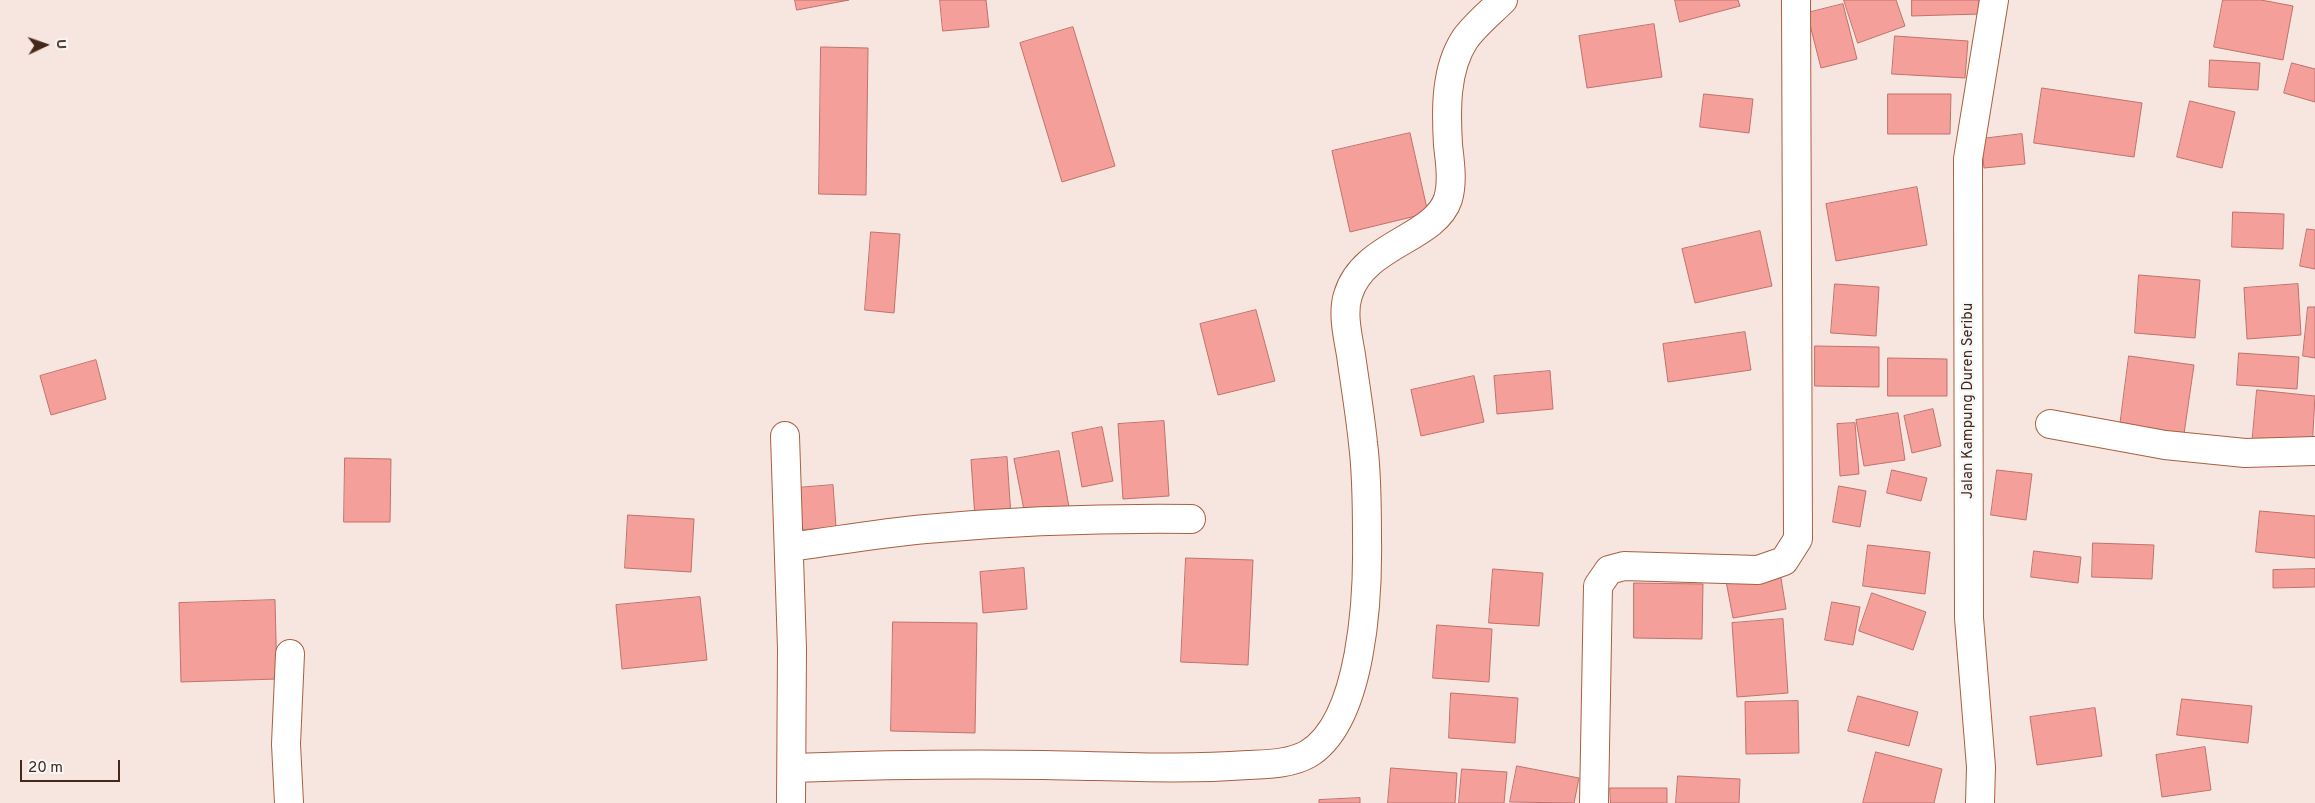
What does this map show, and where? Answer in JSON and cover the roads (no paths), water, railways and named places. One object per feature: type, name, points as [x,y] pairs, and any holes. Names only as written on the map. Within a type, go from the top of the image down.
[{"type":"street","points":[[792,768],[913,764],[1211,768],[1283,762],[1308,753],[1327,736],[1341,712],[1354,674],[1362,632],[1367,585],[1364,447],[1346,325],[1346,298],[1355,276],[1379,255],[1439,216],[1448,198],[1451,175],[1448,140],[1448,91],[1454,66],[1465,39],[1503,0]]},
{"type":"street","points":[[1594,803],[1598,586],[1609,570],[1624,566],[1758,570],[1784,561],[1798,539],[1796,0]]},
{"type":"street","name":"Jalan Kampung Duren Seribu","points":[[1980,803],[1981,767],[1969,618],[1968,159],[1994,0]]},
{"type":"street","points":[[2050,424],[2165,445],[2245,453],[2315,451]]},
{"type":"street","points":[[785,436],[790,547],[791,803]]},
{"type":"street","points":[[790,547],[923,529],[1010,522],[1120,518],[1191,519]]},
{"type":"street","points":[[289,803],[286,744],[290,654]]}]
